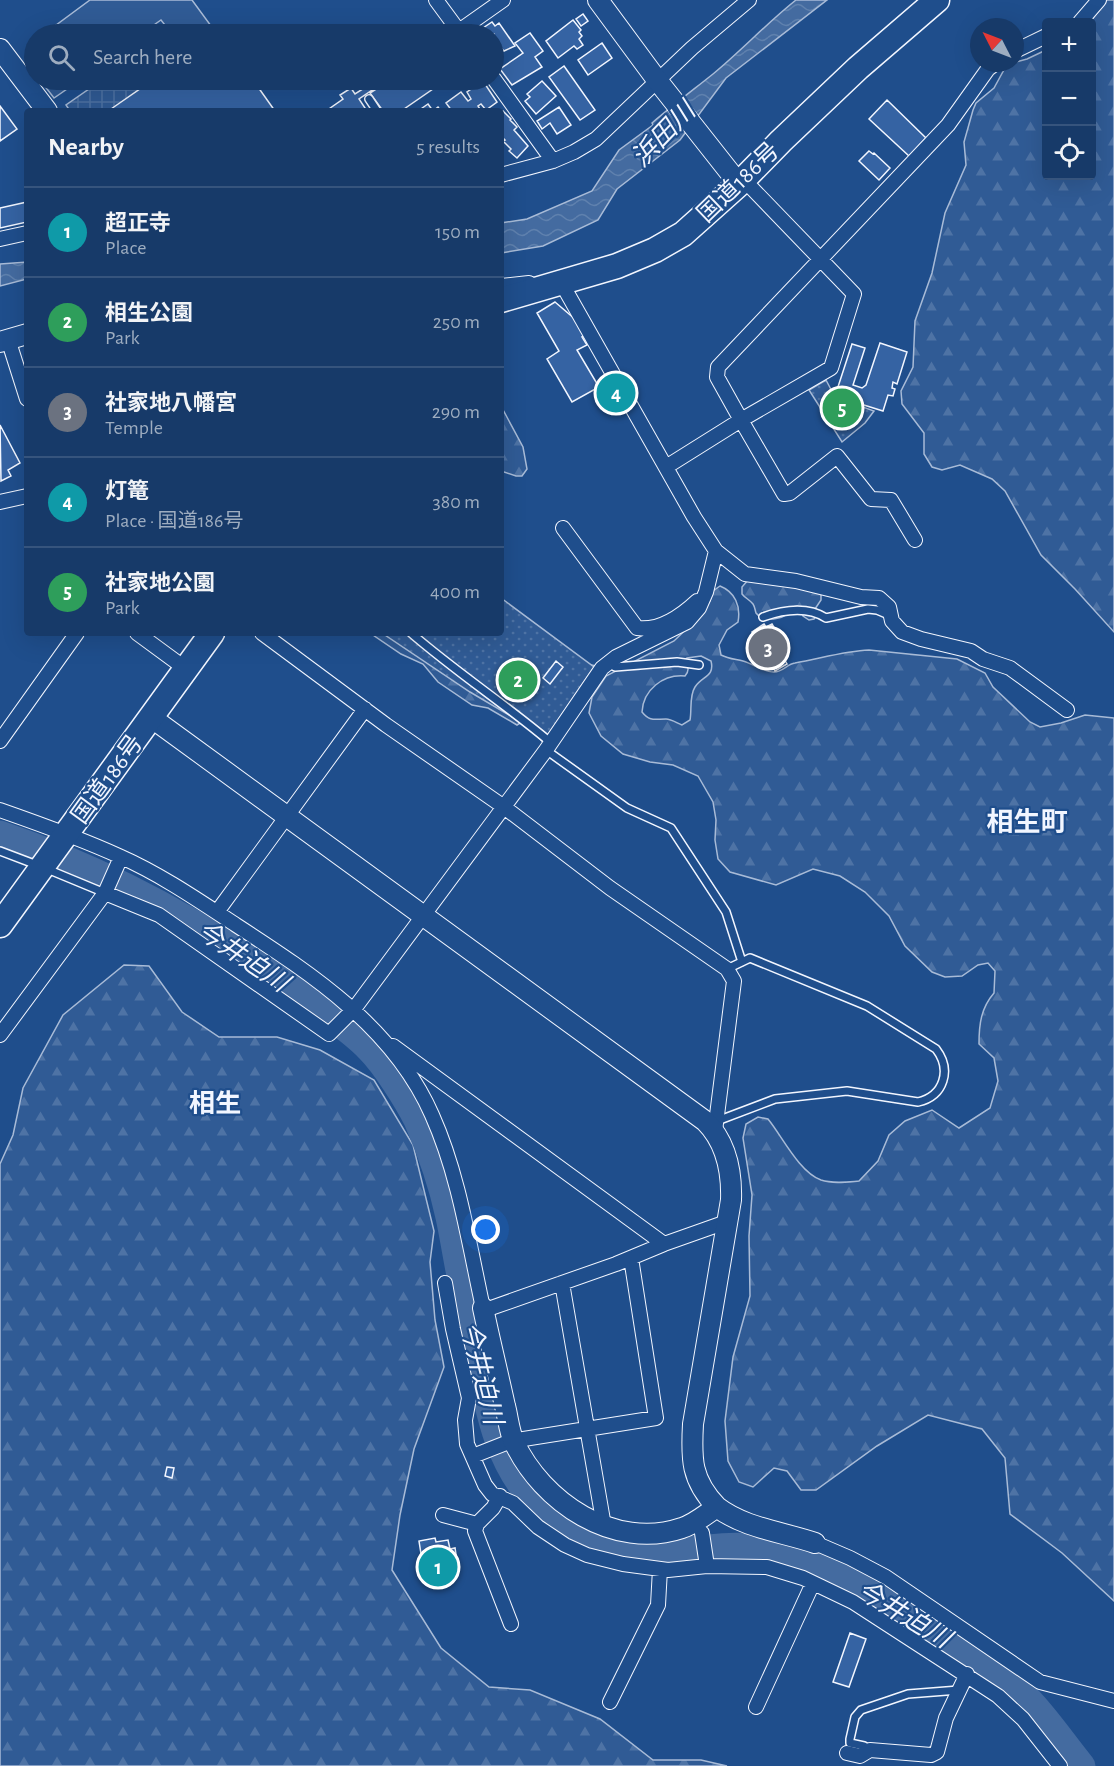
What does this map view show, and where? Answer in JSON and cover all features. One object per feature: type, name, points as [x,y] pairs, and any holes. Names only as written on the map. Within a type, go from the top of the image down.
[{"type":"highway","name":"国道186号","points":[[504,299],[617,266],[655,250],[683,234],[737,178],[936,0]]},
{"type":"highway","name":"国道186号","points":[[0,925],[210,636]]},
{"type":"street","points":[[436,0],[453,24]]},
{"type":"street","points":[[472,24],[503,0]]},
{"type":"street","points":[[598,0],[659,82],[737,178],[821,258],[854,294],[831,368],[666,467]]},
{"type":"street","points":[[504,174],[553,161],[596,139],[749,0]]},
{"type":"street","points":[[1084,18],[1100,0]]},
{"type":"street","points":[[1024,47],[1042,38]]},
{"type":"street","points":[[0,49],[24,81]]},
{"type":"street","points":[[915,540],[891,500],[872,499],[837,456],[790,493],[784,494],[717,377],[718,367],[948,125],[986,72]]},
{"type":"street","points":[[30,90],[44,108]]},
{"type":"street","points":[[502,90],[553,161]]},
{"type":"street","points":[[0,239],[24,234]]},
{"type":"street","points":[[504,286],[526,283],[562,284],[716,551],[745,574],[796,581],[861,597],[879,598],[889,607],[892,621],[902,632],[971,651],[983,659],[1010,668],[1066,710]]},
{"type":"street","points":[[24,335],[4,341],[24,391]]},
{"type":"street","points":[[0,502],[24,497]]},
{"type":"street","points":[[563,528],[637,628],[654,628],[662,625],[684,612],[705,592]]},
{"type":"street","points":[[106,890],[159,915],[255,981],[326,1034],[332,1033],[351,1013],[504,807],[602,668],[616,657],[687,622],[699,608],[716,551]]},
{"type":"street","points":[[0,741],[74,636]]},
{"type":"street","points":[[141,636],[186,669]]},
{"type":"street","points":[[266,636],[504,807],[610,888],[727,969],[734,981],[716,1126],[727,1157],[732,1183],[729,1221],[693,1424],[692,1459],[703,1490],[717,1507],[734,1518],[815,1543],[886,1577],[1040,1682],[1114,1701]]},
{"type":"street","points":[[217,912],[365,709]]},
{"type":"street","points":[[152,718],[705,1121],[716,1126]]},
{"type":"street","points":[[0,810],[191,895],[296,966],[386,1041],[664,1244]]},
{"type":"street","points":[[0,1035],[106,890],[119,861]]},
{"type":"street","points":[[386,1041],[419,1090],[432,1114],[442,1141],[456,1188],[512,1441],[532,1471],[556,1498],[578,1513],[604,1526],[634,1533],[665,1532],[683,1528],[717,1507]]},
{"type":"street","points":[[483,1308],[491,1308],[562,1283],[729,1221]]},
{"type":"street","points":[[476,1455],[512,1441],[656,1418],[632,1258]]},
{"type":"street","points":[[445,1283],[469,1398],[465,1420],[467,1444],[476,1455],[485,1485],[492,1494],[513,1503],[538,1527],[565,1545],[623,1564],[660,1569],[693,1568],[707,1562],[767,1567],[803,1578],[853,1602],[998,1696],[1023,1719],[1060,1766]]},
{"type":"street","points":[[562,1283],[604,1526]]},
{"type":"street","points":[[500,1496],[493,1508],[477,1524],[475,1531],[511,1624]]},
{"type":"street","points":[[443,1515],[477,1524]]},
{"type":"street","points":[[702,1533],[707,1562]]},
{"type":"street","points":[[610,1702],[658,1605],[660,1569]]},
{"type":"street","points":[[756,1707],[813,1583]]},
{"type":"street","points":[[847,1753],[860,1756],[870,1750],[931,1755],[937,1752],[946,1718],[967,1674]]},
{"type":"lane","points":[[369,99],[375,108]]},
{"type":"lane","points":[[763,617],[794,609],[826,618],[868,609],[891,616]]},
{"type":"lane","points":[[414,636],[442,660],[526,722],[548,746],[627,808],[671,828],[726,912],[742,962]]},
{"type":"lane","points":[[608,663],[615,667],[677,662],[699,665]]},
{"type":"lane","points":[[0,851],[45,865],[106,890]]},
{"type":"lane","points":[[716,1126],[775,1099],[847,1091],[918,1102],[928,1100],[942,1085],[945,1072],[941,1055],[936,1049],[867,1006],[750,958],[727,969]]},
{"type":"lane","points":[[870,1750],[864,1746],[852,1744],[850,1739],[855,1717],[861,1710],[908,1694],[960,1690]]},
{"type":"shaded area","points":[[90,0],[192,0],[210,24],[164,24],[161,20],[155,24],[58,24]]},
{"type":"shaded area","points":[[48,90],[66,90],[54,98]]},
{"type":"shaded area","points":[[88,90],[139,90],[115,108],[68,108],[66,105]]},
{"type":"green space","points":[[1107,0],[1114,0],[1114,632],[1041,555],[1005,491],[992,479],[960,465],[942,470],[932,467],[924,454],[924,433],[902,404],[901,391],[913,367],[915,321],[932,273],[945,213],[966,165],[964,142],[973,110],[976,103],[994,88],[1003,72],[1024,72],[1024,60],[1042,52],[1042,180],[1096,180],[1096,18],[1093,18]]},
{"type":"green space","points":[[826,380],[835,397],[874,411],[865,423],[842,442],[809,390]]},
{"type":"green space","points":[[504,412],[523,447],[527,469],[522,476],[504,472]]},
{"type":"green space","points":[[748,580],[817,591],[821,595],[821,600],[815,609],[816,616],[809,620],[803,616],[801,608],[797,606],[793,607],[787,615],[776,619],[760,616],[756,613],[753,604],[742,594],[742,587]]},
{"type":"green space","points":[[720,586],[730,592],[739,610],[738,622],[727,630],[719,645],[721,655],[747,662],[766,671],[777,672],[795,663],[841,653],[869,650],[957,659],[985,673],[993,687],[1030,722],[1040,727],[1085,715],[1114,718],[1114,1601],[1062,1553],[1010,1514],[1005,1458],[982,1429],[928,1415],[877,1446],[816,1490],[801,1490],[787,1471],[774,1468],[753,1487],[739,1482],[728,1461],[725,1421],[733,1357],[750,1296],[749,1236],[752,1195],[743,1138],[746,1124],[758,1117],[768,1119],[798,1162],[813,1176],[835,1182],[859,1181],[878,1161],[889,1135],[905,1121],[932,1110],[959,1128],[990,1108],[998,1081],[994,1058],[979,1044],[982,1017],[986,1004],[994,993],[995,971],[988,963],[978,965],[962,976],[945,977],[932,972],[905,946],[889,916],[865,892],[840,876],[813,869],[776,885],[730,872],[718,859],[713,802],[698,776],[673,765],[650,762],[623,754],[601,736],[589,713],[592,697],[606,676],[674,641],[702,614],[713,591]],"holes":[[[701,656],[711,661],[710,673],[698,683],[693,691],[690,720],[682,725],[668,719],[650,719],[642,712],[650,690],[669,678],[685,676],[688,670],[685,660],[687,658]]]},
{"type":"green space","points":[[504,600],[594,667],[543,742],[526,725],[470,692],[386,636],[504,636]]},
{"type":"green space","points":[[374,636],[423,636],[597,666],[582,684],[517,725],[488,708],[472,705],[438,682],[423,664],[401,654]]},
{"type":"green space","points":[[124,965],[149,966],[182,1012],[219,1037],[277,1037],[320,1050],[374,1080],[413,1145],[434,1231],[430,1262],[435,1320],[444,1367],[414,1449],[400,1515],[392,1570],[441,1648],[489,1687],[530,1690],[600,1719],[653,1760],[701,1760],[727,1766],[0,1766],[0,1164],[13,1135],[23,1088],[63,1015]]},
{"type":"water","name":"浜田川","points":[[796,0],[827,0],[726,78],[680,140],[617,189],[598,220],[543,246],[504,252],[504,223],[527,219],[592,191],[619,150],[653,125],[652,123],[724,65]]},
{"type":"water","points":[[24,262],[24,280],[0,286],[0,264]]},
{"type":"building","points":[[583,14],[588,21],[581,26],[576,19]]},
{"type":"building","points":[[573,20],[581,30],[579,32],[582,36],[579,39],[583,45],[577,49],[574,46],[558,58],[546,41]]},
{"type":"building","points":[[504,30],[515,46],[504,51]]},
{"type":"building","points":[[530,33],[543,51],[535,57],[542,67],[512,85],[504,74],[504,66],[523,53],[515,43]]},
{"type":"building","points":[[602,43],[612,58],[588,75],[578,60]]},
{"type":"building","points":[[564,66],[595,110],[580,120],[549,77]]},
{"type":"building","points":[[542,81],[556,96],[536,114],[525,101],[530,97],[527,94]]},
{"type":"building","points":[[138,90],[260,90],[273,108],[112,108]]},
{"type":"building","points":[[348,90],[352,90],[355,94],[361,90],[372,90],[359,99],[365,108],[330,108],[343,99],[340,95]]},
{"type":"building","points":[[375,90],[431,90],[405,108],[381,108],[370,93]]},
{"type":"building","points":[[489,90],[497,102],[489,108],[484,108],[481,104],[478,106],[479,108],[450,108],[446,103],[461,92],[468,101],[471,99],[467,92]]},
{"type":"building","points":[[887,100],[926,138],[909,156],[869,119]]},
{"type":"building","points":[[0,106],[17,129],[0,141]]},
{"type":"building","points":[[559,107],[571,125],[557,134],[550,123],[542,129],[537,121]]},
{"type":"building","points":[[504,112],[517,127],[514,130],[528,146],[517,158],[509,151],[511,149],[504,142]]},
{"type":"building","points":[[869,151],[890,168],[879,180],[859,161]]},
{"type":"building","points":[[24,203],[24,223],[0,228],[0,208]]},
{"type":"building","points":[[555,302],[576,320],[585,336],[582,337],[587,345],[577,350],[599,387],[572,402],[547,359],[559,351],[537,313]]},
{"type":"building","points":[[880,343],[907,352],[897,384],[893,382],[892,388],[895,389],[893,396],[888,395],[883,411],[835,396],[852,344],[865,348],[853,385],[862,388],[866,385]]},
{"type":"building","points":[[0,425],[20,463],[8,470],[11,476],[1,481]]},
{"type":"building","points":[[764,624],[766,627],[772,624],[785,646],[779,650],[787,664],[775,671],[765,655],[760,659],[748,640],[754,636],[752,632]]},
{"type":"building","points":[[556,661],[563,667],[550,684],[543,678]]},
{"type":"building","points":[[167,1467],[174,1468],[172,1478],[165,1476]]},
{"type":"building","points":[[435,1538],[436,1542],[448,1540],[450,1549],[455,1548],[457,1561],[452,1561],[454,1573],[443,1575],[444,1585],[435,1586],[433,1578],[425,1579],[419,1541]]},
{"type":"building","points":[[850,1633],[866,1639],[849,1687],[833,1682]]},
{"type":"waterway","name":"今井迫川","points":[[0,834],[82,866],[199,926],[273,974],[355,1036],[375,1056],[408,1103],[431,1155],[449,1217],[463,1291],[498,1440],[521,1485],[555,1520],[592,1541],[610,1546],[651,1551],[731,1546],[757,1547],[789,1555],[833,1572],[983,1662],[1006,1679],[1035,1707],[1082,1766]]},
{"type":"place","name":"灯篭","points":[[616,393]]},
{"type":"place","name":"社家地公園","points":[[842,408]]},
{"type":"place","name":"社家地八幡宮","points":[[768,648]]},
{"type":"place","name":"相生公園","points":[[518,680]]},
{"type":"place","name":"超正寺","points":[[438,1567]]},
{"type":"district","name":"相生町","points":[[1027,822]]},
{"type":"district","name":"相生","points":[[215,1103]]}]
